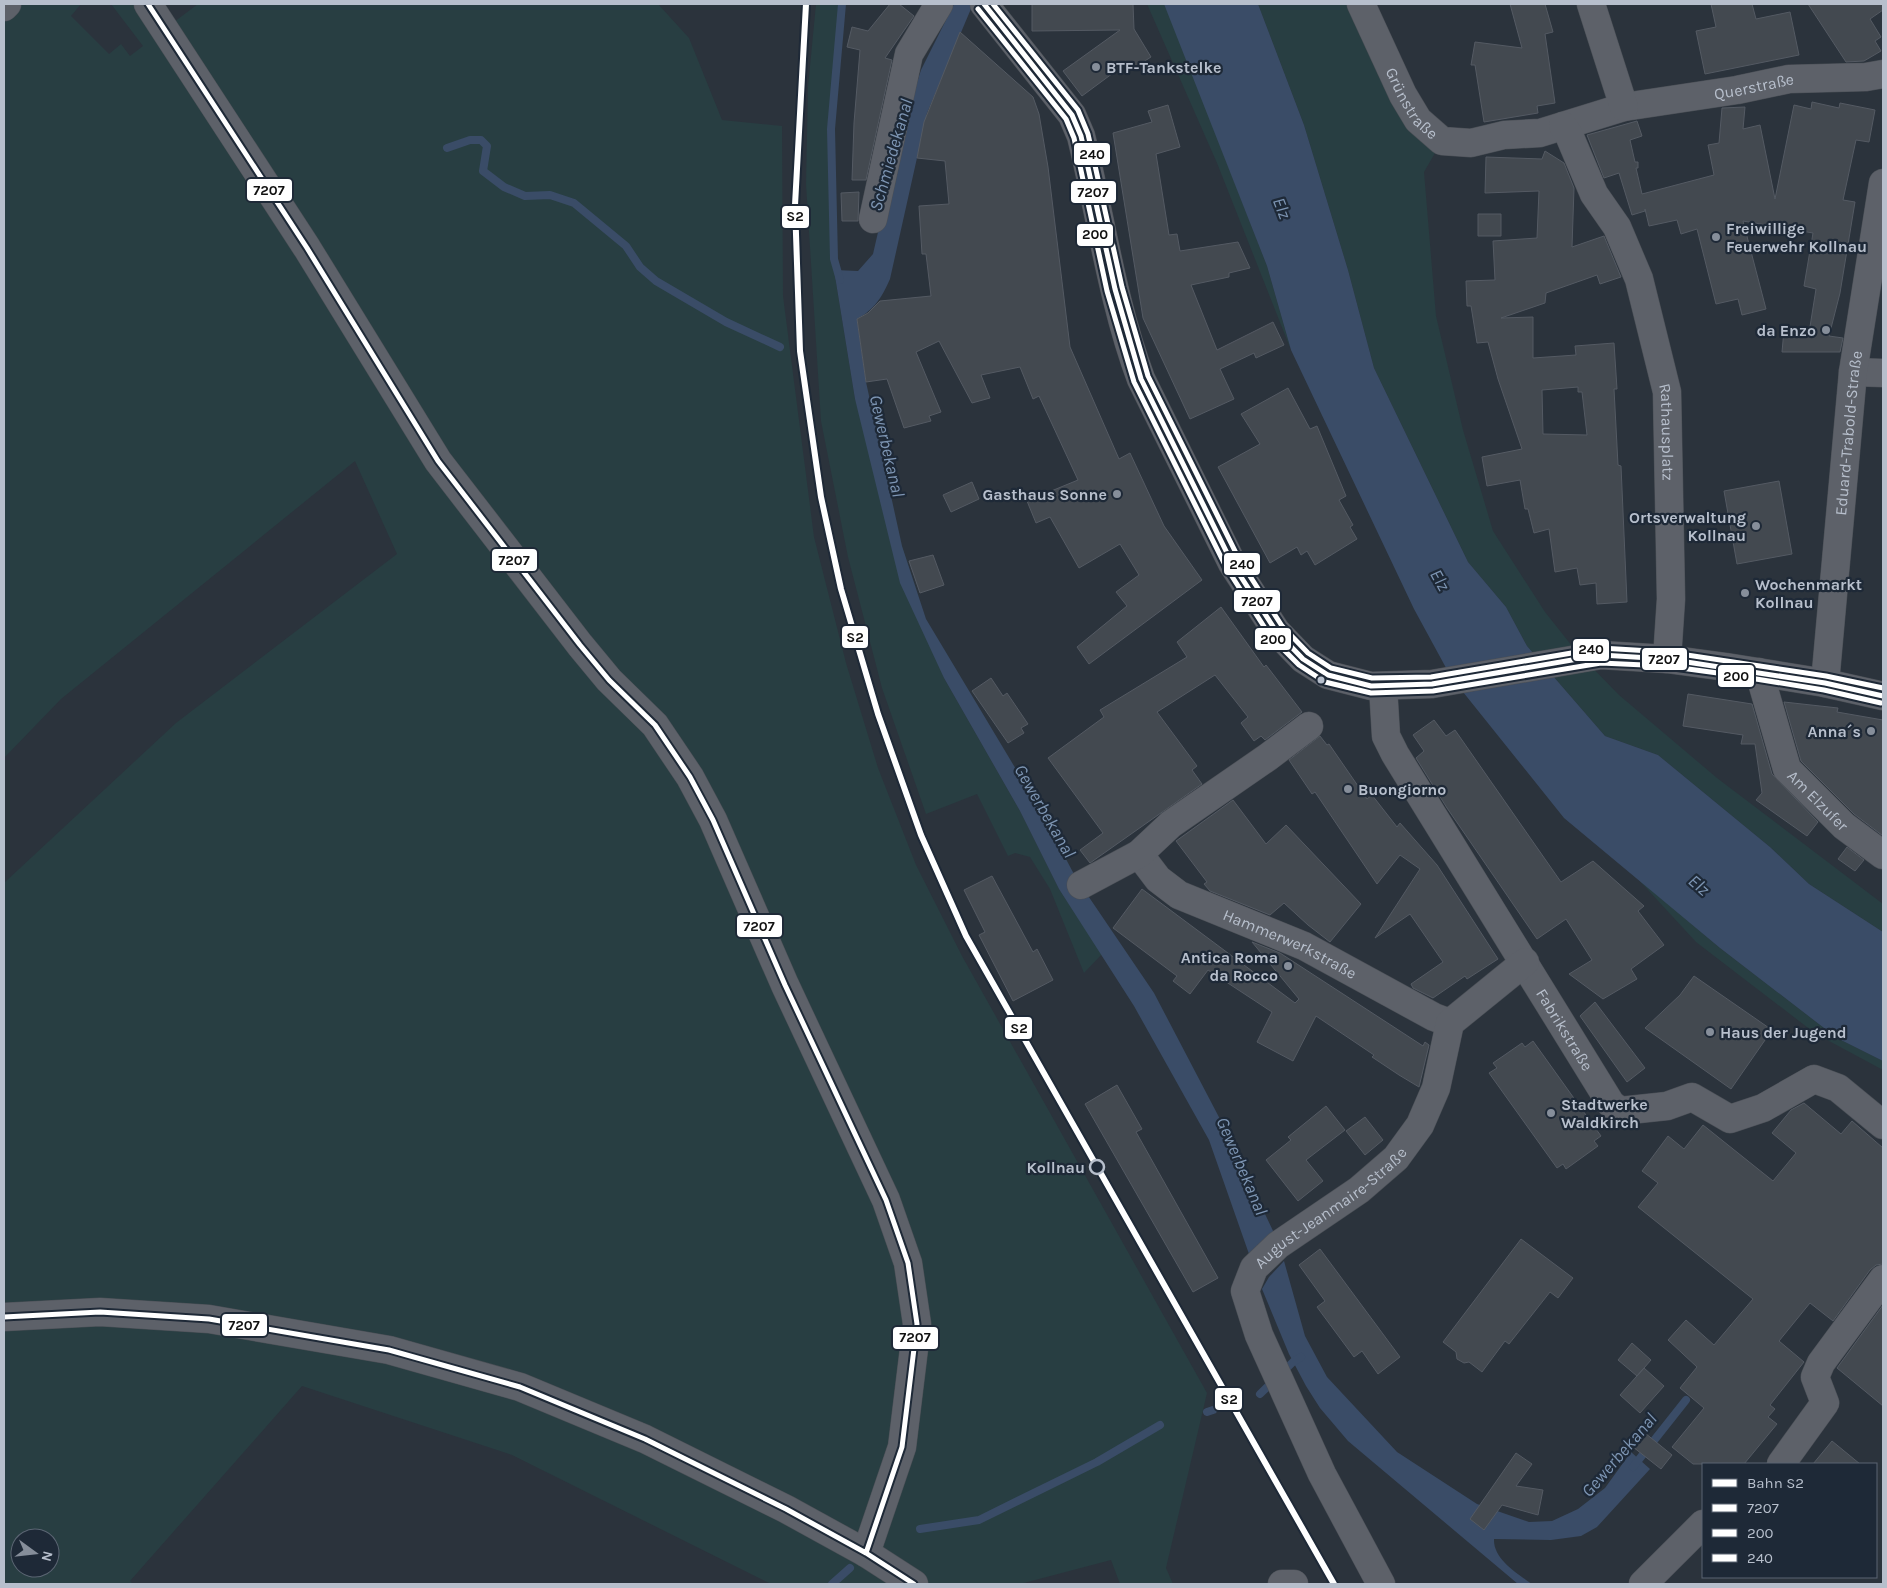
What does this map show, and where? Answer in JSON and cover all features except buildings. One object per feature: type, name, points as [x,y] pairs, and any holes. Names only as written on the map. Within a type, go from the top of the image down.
[{"type":"street","points":[[4,7],[7,4]]},
{"type":"street","points":[[148,4],[306,248],[438,461],[580,646],[610,680],[655,725],[690,777],[713,820],[785,985],[886,1200],[908,1263],[917,1324],[902,1447],[866,1553]]},
{"type":"street","points":[[873,219],[909,54],[938,4]]},
{"type":"street","points":[[984,4],[1072,115],[1082,136],[1115,293],[1131,351],[1164,429],[1232,563],[1276,631],[1304,659],[1328,674],[1371,686],[1383,686],[1448,682],[1601,654],[1667,659],[1760,672],[1825,683],[1883,696]]},
{"type":"street","name":"Grünstraße","points":[[1361,4],[1402,95],[1418,120],[1442,141],[1471,143],[1504,135],[1540,133],[1624,107]]},
{"type":"street","points":[[1591,4],[1624,107]]},
{"type":"street","name":"Querstraße","points":[[1624,107],[1737,90],[1789,79],[1866,77],[1883,74]]},
{"type":"street","name":"Rathausplatz","points":[[1563,126],[1569,135],[1594,194],[1618,227],[1638,279],[1667,392],[1671,600],[1667,659]]},
{"type":"street","name":"Eduard-Trabold-Straße","points":[[1825,683],[1853,372],[1883,183]]},
{"type":"street","points":[[1853,372],[1883,373]]},
{"type":"street","name":"Am Elzufer","points":[[1760,672],[1787,769],[1844,826],[1883,855]]},
{"type":"street","name":"Fabrikstraße","points":[[1383,686],[1386,736],[1395,754],[1612,1104],[1620,1111],[1667,1106],[1692,1098],[1730,1119],[1764,1108],[1814,1078],[1838,1088],[1883,1125]]},
{"type":"street","points":[[1082,885],[1139,854],[1171,824],[1268,757],[1309,726]]},
{"type":"street","name":"Hammerwerkstraße","points":[[1139,854],[1158,879],[1179,895],[1304,946],[1434,1017],[1450,1023]]},
{"type":"street","points":[[1450,1023],[1524,962]]},
{"type":"street","name":"August-Jeanmaire-Straße","points":[[1381,1584],[1322,1474],[1259,1336],[1246,1291],[1254,1268],[1278,1245],[1360,1190],[1396,1158],[1420,1125],[1436,1088],[1450,1023]]},
{"type":"street","points":[[1782,1463],[1825,1403],[1815,1377],[1821,1363],[1883,1279]]},
{"type":"street","points":[[4,1317],[100,1312],[209,1319],[389,1350],[520,1387],[645,1439],[786,1508],[866,1553],[914,1584]]},
{"type":"street","points":[[1643,1584],[1702,1525]]},
{"type":"street","points":[[1282,1584],[1294,1584]]},
{"type":"green space","points":[[4,4],[81,4],[71,16],[109,54],[121,44],[130,56],[143,46],[111,4],[136,4],[158,34],[198,4],[658,4],[689,38],[722,120],[782,126],[783,296],[814,537],[846,663],[878,768],[916,865],[962,956],[1207,1393],[1166,1568],[1173,1584],[1120,1584],[1111,1560],[1020,1584],[771,1584],[512,1455],[302,1386],[130,1581],[133,1584],[4,1584],[4,883],[176,723],[397,554],[355,461],[61,699],[4,758]]},
{"type":"green space","points":[[816,4],[842,4],[831,129],[834,270],[855,399],[944,678],[1020,811],[1059,889],[1102,954],[1084,973],[1050,889],[1030,857],[1015,853],[1008,856],[977,794],[926,814],[882,688],[848,557],[821,421],[806,184],[808,87]]},
{"type":"green space","points":[[1147,4],[1164,4],[1171,18],[1267,266],[1291,350],[1217,163]]},
{"type":"green space","points":[[1258,4],[1361,4],[1442,141],[1424,172],[1436,316],[1463,430],[1493,531],[1545,612],[1576,651],[1619,695],[1717,778],[1883,904],[1883,932],[1809,884],[1770,847],[1658,755],[1605,736],[1527,646],[1506,607],[1468,562],[1374,368],[1348,270],[1304,125]]},
{"type":"green space","points":[[1637,878],[1720,948],[1837,1038],[1883,1061],[1883,1070],[1816,1034],[1696,942]]},
{"type":"water","points":[[954,4],[973,4],[927,113],[890,279],[877,302],[869,311],[857,319],[866,382],[902,546],[926,619],[1038,806],[1076,878],[1154,993],[1221,1121],[1274,1233],[1249,1254],[1209,1140],[1134,1006],[1059,889],[1020,811],[944,678],[900,583],[855,399],[834,270],[858,271],[873,254],[901,132],[921,70]]},
{"type":"water","name":"Elz","points":[[1164,4],[1258,4],[1304,125],[1348,270],[1374,368],[1468,562],[1506,607],[1527,646],[1605,736],[1658,755],[1770,847],[1809,884],[1883,932],[1883,1061],[1837,1038],[1720,948],[1564,818],[1451,677],[1414,609],[1291,350],[1267,266]]},
{"type":"water","points":[[1284,1261],[1305,1336],[1327,1377],[1397,1452],[1477,1504],[1529,1522],[1552,1521],[1578,1509],[1605,1488],[1631,1452],[1650,1469],[1597,1527],[1581,1536],[1551,1540],[1494,1539],[1498,1553],[1507,1565],[1532,1584],[1518,1584],[1348,1441],[1320,1408],[1289,1354],[1262,1289],[1269,1277]]},
{"type":"waterway","name":"Gewerbekanal","points":[[840,280],[834,259],[831,129],[842,4]]},
{"type":"waterway","points":[[447,148],[470,140],[481,140],[487,146],[483,171],[504,187],[525,196],[550,195],[574,203],[626,246],[640,267],[656,281],[726,322],[780,347]]},
{"type":"waterway","points":[[1260,1394],[1293,1362],[1301,1357]]},
{"type":"waterway","name":"Gewerbekanal","points":[[1633,1467],[1686,1400]]},
{"type":"waterway","points":[[1207,1412],[1213,1410]]},
{"type":"waterway","points":[[920,1529],[979,1520],[1097,1462],[1160,1425]]},
{"type":"waterway","points":[[832,1584],[850,1568]]},
{"type":"rail line","name":"S2","points":[[806,4],[795,205],[800,351],[821,497],[841,589],[878,714],[921,835],[966,936],[1334,1584]]},
{"type":"transit line","name":"7207","points":[[148,4],[307,248],[438,461],[580,645],[609,680],[655,725],[690,777],[713,820],[785,985],[886,1200],[908,1263],[917,1324],[902,1447],[866,1553]]},
{"type":"transit line","name":"7207","points":[[984,4],[1072,115],[1081,136],[1115,289],[1141,379],[1232,563],[1276,631],[1303,659],[1328,675],[1371,686],[1432,684],[1601,655],[1667,659],[1825,683],[1883,696]]},
{"type":"transit line","name":"240","points":[[993,4],[1078,110],[1088,134],[1122,287],[1148,376],[1239,559],[1282,626],[1308,653],[1331,668],[1372,678],[1431,677],[1601,648],[1667,652],[1826,676],[1883,688]]},
{"type":"transit line","name":"200","points":[[978,9],[1066,119],[1074,138],[1107,291],[1134,382],[1226,567],[1270,636],[1299,665],[1325,682],[1371,693],[1433,691],[1601,663],[1666,666],[1725,674],[1824,690],[1881,703]]},
{"type":"transit line","name":"7207","points":[[4,1317],[100,1312],[209,1319],[389,1350],[520,1387],[645,1439],[786,1509],[866,1553],[914,1584]]},
{"type":"place","name":"BTF-Tankstelke","points":[[1096,67]]},
{"type":"place","name":"Freiwillige Feuerwehr Kollnau","points":[[1716,237]]},
{"type":"place","name":"da Enzo","points":[[1826,330]]},
{"type":"place","name":"Gasthaus Sonne","points":[[1117,494]]},
{"type":"place","name":"Ortsverwaltung Kollnau","points":[[1756,526]]},
{"type":"place","name":"Wochenmarkt Kollnau","points":[[1745,593]]},
{"type":"place","name":"Anna´s","points":[[1871,731]]},
{"type":"place","name":"Buongiorno","points":[[1348,789]]},
{"type":"place","name":"Antica Roma da Rocco","points":[[1288,966]]},
{"type":"place","name":"Haus der Jugend","points":[[1710,1032]]},
{"type":"place","name":"Stadtwerke Waldkirch","points":[[1551,1113]]},
{"type":"place","name":"Kollnau","points":[[1097,1167]]},
{"type":"water label","name":"Schmiedekanal","points":[[891,155]]}]
